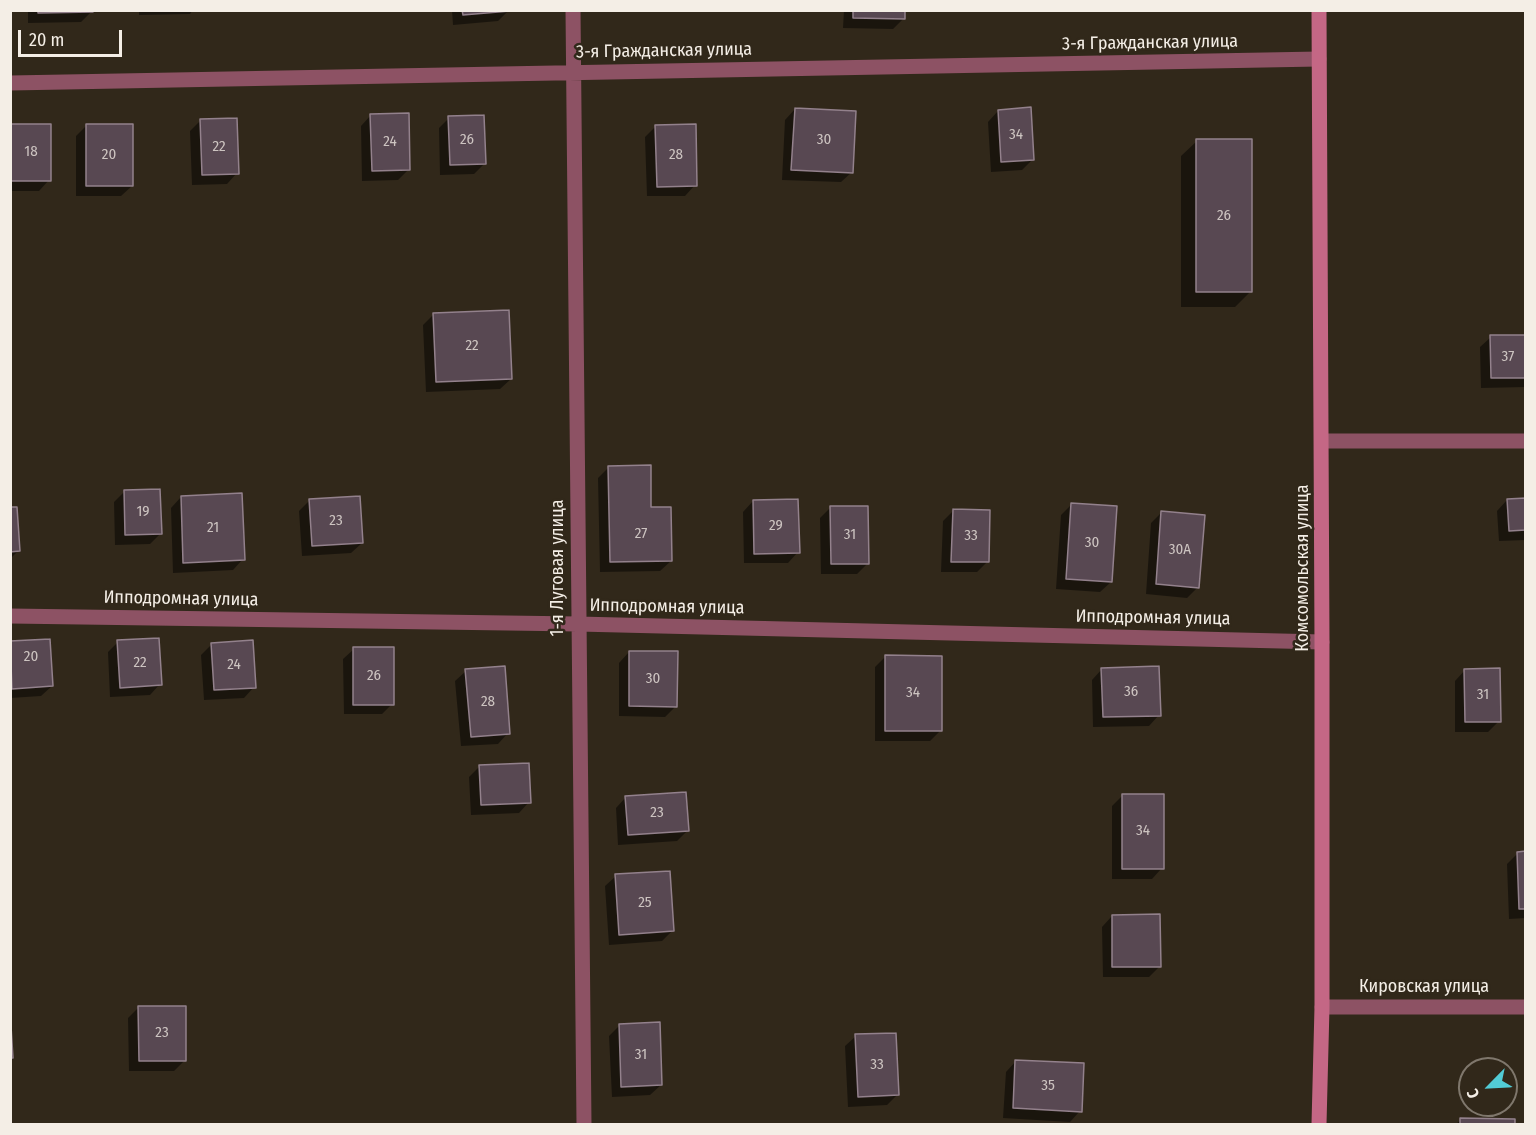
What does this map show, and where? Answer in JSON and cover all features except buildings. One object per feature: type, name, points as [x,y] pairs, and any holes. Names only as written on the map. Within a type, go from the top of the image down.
[{"type":"main road","name":"Комсомольская улица","points":[[1319,10],[1322,441],[1322,1007],[1319,1125]]},
{"type":"street","name":"1-я Луговая улица","points":[[573,10],[584,1125]]},
{"type":"street","name":"3-я Гражданская улица","points":[[10,83],[1319,59]]},
{"type":"street","points":[[1322,441],[1526,441]]},
{"type":"street","name":"Ипподромная улица","points":[[10,616],[578,624],[1322,642]]},
{"type":"street","name":"Кировская улица","points":[[1322,1007],[1526,1006]]}]
